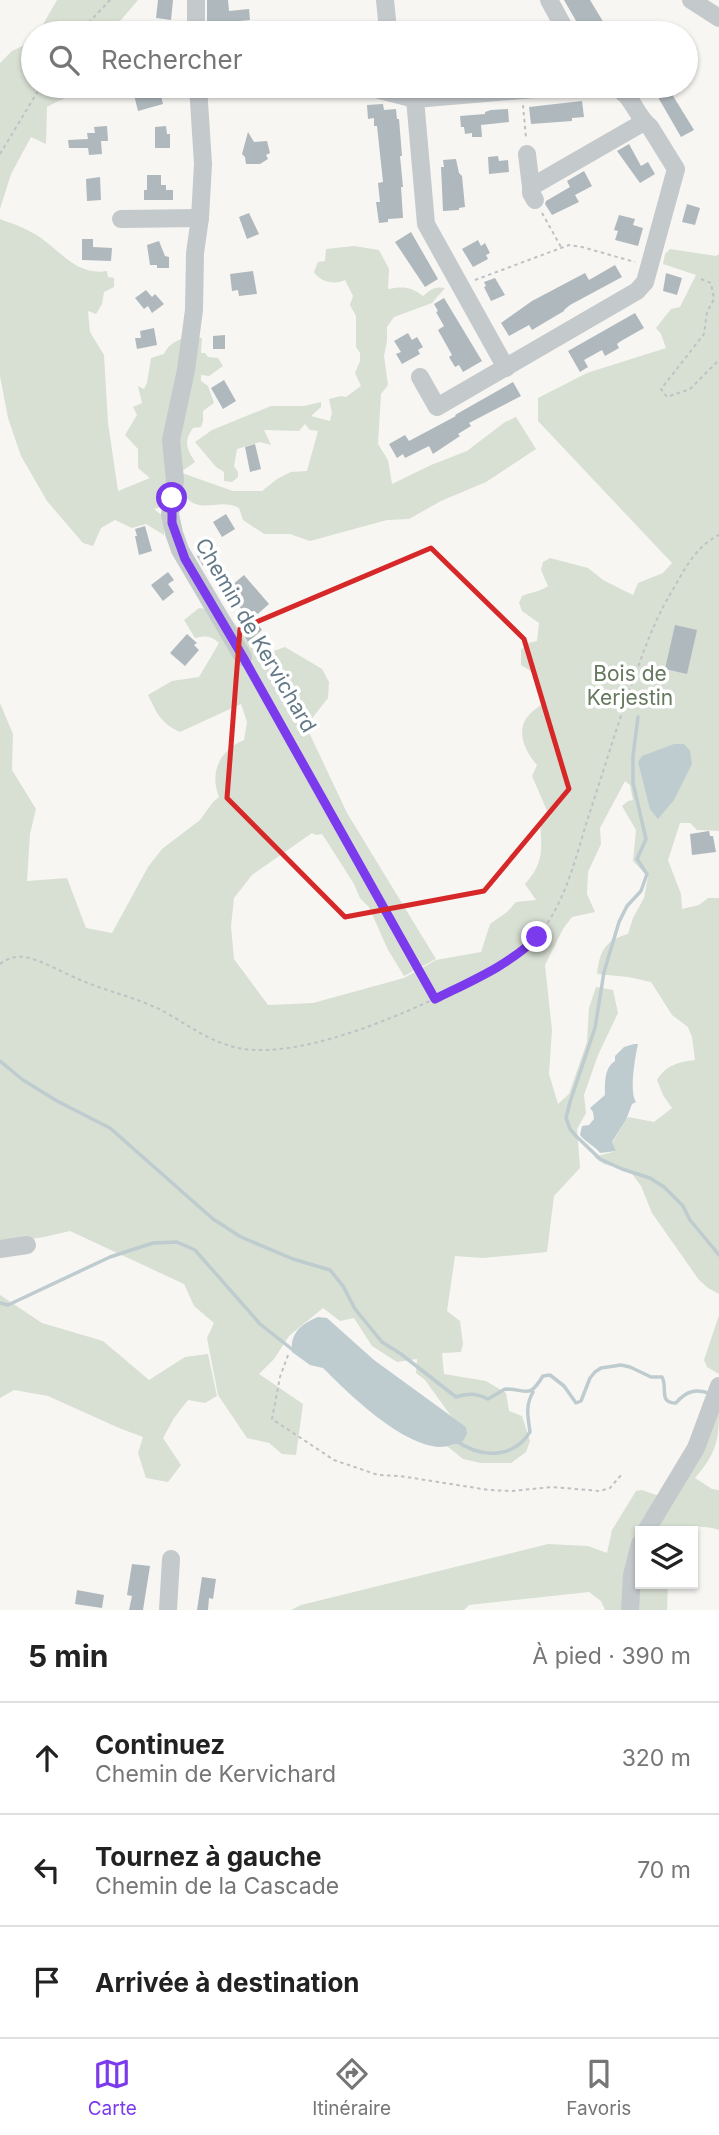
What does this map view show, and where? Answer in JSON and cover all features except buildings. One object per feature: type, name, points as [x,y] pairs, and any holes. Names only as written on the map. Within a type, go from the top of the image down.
[{"type":"street","points":[[196,0],[196,21]]},
{"type":"street","points":[[385,0],[387,20]]},
{"type":"street","points":[[549,0],[561,21]]},
{"type":"street","points":[[691,0],[719,18]]},
{"type":"street","name":"Chemin de Kervichard","points":[[200,98],[203,164],[195,253],[193,323],[171,440],[174,480],[170,514],[180,550],[243,657]]},
{"type":"street","points":[[411,98],[427,98]]},
{"type":"street","points":[[420,377],[437,407],[637,291],[647,278],[676,169],[629,98]]},
{"type":"street","points":[[415,99],[425,220],[506,368]]},
{"type":"street","points":[[527,154],[533,193],[644,122]]},
{"type":"street","points":[[121,219],[200,218]]},
{"type":"street","points":[[0,1249],[27,1245]]},
{"type":"street","points":[[649,1526],[693,1455],[716,1393]]},
{"type":"street","points":[[169,1610],[171,1559]]},
{"type":"street","points":[[630,1610],[635,1563]]},
{"type":"path","points":[[90,21],[110,0]]},
{"type":"path","points":[[0,154],[34,98]]},
{"type":"path","points":[[523,98],[527,154]]},
{"type":"path","points":[[533,193],[561,247]]},
{"type":"path","points":[[460,285],[569,245],[650,266]]},
{"type":"path","points":[[701,279],[711,283],[714,299],[708,312],[704,334],[661,389],[667,397],[690,389],[719,360]]},
{"type":"path","points":[[0,964],[12,957],[32,959],[161,1011],[213,1041],[250,1050],[304,1047],[382,1021],[435,999],[494,968],[528,946],[545,925],[568,881],[611,744],[657,617],[698,551],[710,539],[719,535]]},
{"type":"path","name":"Chemin de Kervichard","points":[[243,657],[435,999]]},
{"type":"path","points":[[288,1355],[280,1377],[272,1419],[346,1465],[378,1475],[512,1491],[552,1488],[600,1491],[610,1488],[622,1474]]},
{"type":"highlighted area","points":[[431,548],[524,639],[569,789],[484,891],[345,917],[227,798],[240,629]]},
{"type":"green space","points":[[57,0],[138,0],[119,21],[45,21]]},
{"type":"green space","points":[[21,47],[21,98],[66,98],[47,107],[46,144],[31,137],[11,174],[0,209],[0,63],[12,51]]},
{"type":"green space","points":[[0,219],[40,238],[75,265],[95,272],[107,271],[108,277],[114,278],[114,287],[104,292],[102,304],[96,314],[88,311],[90,332],[104,355],[108,423],[118,491],[150,478],[138,468],[138,449],[125,435],[137,415],[133,407],[142,403],[138,386],[144,389],[147,383],[151,358],[164,354],[171,345],[180,340],[202,338],[201,353],[218,358],[223,366],[209,376],[201,375],[201,381],[208,386],[214,403],[203,411],[201,427],[193,428],[188,437],[188,449],[195,462],[178,474],[166,506],[154,509],[164,517],[164,535],[146,524],[132,528],[115,520],[101,528],[93,546],[83,543],[47,501],[21,456],[8,418],[0,376]]},
{"type":"green space","points":[[354,246],[379,250],[389,269],[388,289],[407,288],[423,296],[438,287],[445,288],[432,303],[394,317],[387,327],[384,356],[388,385],[381,394],[378,444],[388,460],[392,484],[467,451],[505,422],[516,417],[536,449],[486,482],[441,501],[409,519],[387,520],[310,541],[290,534],[264,534],[243,520],[239,508],[233,505],[201,505],[190,501],[179,487],[182,473],[233,491],[262,491],[291,472],[307,471],[318,431],[310,430],[305,424],[299,431],[264,430],[271,445],[260,442],[237,449],[234,466],[238,477],[232,482],[224,481],[224,472],[216,467],[195,442],[212,430],[271,406],[304,406],[321,402],[321,407],[311,416],[330,421],[332,413],[329,399],[346,397],[361,386],[355,373],[360,353],[356,347],[356,316],[350,305],[353,296],[345,280],[328,282],[314,272],[318,262],[325,261],[326,249]]},
{"type":"green space","name":"Bois de Kerjestin","points":[[670,249],[716,256],[719,254],[719,831],[697,830],[690,823],[680,823],[668,860],[681,894],[682,909],[699,905],[708,898],[719,898],[719,1294],[699,1280],[652,1213],[641,1186],[630,1171],[604,1164],[594,1157],[616,1151],[612,1143],[628,1117],[654,1122],[672,1108],[657,1080],[673,1065],[695,1060],[688,1027],[672,1015],[651,982],[597,974],[600,959],[608,944],[628,934],[644,898],[648,877],[633,861],[636,830],[622,806],[633,800],[630,785],[625,781],[600,828],[601,844],[588,872],[587,894],[595,912],[572,917],[545,965],[552,1030],[549,1074],[558,1104],[569,1094],[587,1042],[589,1008],[596,987],[613,990],[618,1013],[598,1055],[584,1095],[586,1113],[577,1129],[580,1168],[554,1196],[547,1252],[483,1258],[455,1256],[447,1311],[460,1321],[463,1344],[461,1352],[442,1353],[444,1374],[486,1381],[506,1393],[509,1411],[522,1416],[530,1441],[526,1452],[511,1463],[481,1463],[463,1459],[447,1446],[454,1445],[466,1427],[451,1416],[425,1380],[416,1373],[417,1359],[397,1362],[372,1346],[354,1318],[340,1321],[323,1308],[289,1336],[274,1359],[259,1374],[303,1404],[296,1455],[282,1454],[269,1443],[247,1438],[218,1395],[207,1338],[214,1323],[194,1306],[184,1284],[70,1231],[0,1242],[0,703],[13,734],[12,770],[36,809],[30,834],[27,881],[67,878],[86,928],[112,933],[148,867],[162,849],[200,820],[219,797],[215,779],[219,763],[229,750],[244,740],[247,722],[241,704],[180,732],[163,721],[148,695],[172,681],[199,677],[219,643],[208,637],[195,638],[184,620],[199,608],[226,612],[254,650],[271,652],[285,647],[322,669],[329,682],[328,698],[306,726],[347,813],[436,959],[404,976],[388,950],[369,907],[360,898],[326,840],[322,834],[312,833],[252,875],[234,898],[231,926],[234,959],[268,1005],[313,1003],[404,978],[436,960],[481,952],[490,924],[516,902],[536,900],[525,884],[539,862],[540,823],[548,813],[532,776],[537,765],[529,755],[522,735],[524,722],[532,711],[542,704],[537,675],[521,665],[521,650],[528,643],[537,641],[539,623],[522,611],[519,603],[522,596],[548,586],[541,570],[543,562],[550,558],[588,568],[603,580],[633,595],[638,583],[663,573],[672,563],[538,421],[538,398],[587,373],[666,348],[656,328],[671,309],[680,307],[696,275],[663,264],[665,254]]},
{"type":"green space","points":[[0,1295],[42,1323],[103,1341],[149,1380],[185,1357],[208,1354],[217,1396],[205,1403],[188,1400],[174,1418],[163,1438],[181,1465],[168,1482],[146,1478],[138,1453],[143,1437],[48,1396],[14,1390],[0,1398]]},
{"type":"green space","points":[[719,1315],[719,1374],[707,1367],[704,1360]]},
{"type":"green space","points":[[719,1402],[716,1443],[709,1459],[695,1478],[712,1489],[719,1490],[719,1530],[698,1526],[635,1526],[635,1589],[668,1589],[667,1610],[605,1610],[601,1601],[589,1592],[469,1605],[464,1610],[291,1610],[301,1605],[548,1544],[588,1546],[607,1553],[612,1530],[636,1491],[642,1490],[659,1496]]},
{"type":"shaded area","points":[[674,744],[684,744],[690,751],[692,764],[674,800],[658,819],[650,809],[638,762],[642,756]]},
{"type":"shaded area","points":[[638,1044],[633,1083],[636,1102],[632,1104],[626,1120],[612,1142],[616,1151],[600,1153],[580,1135],[582,1126],[589,1125],[594,1119],[590,1108],[605,1095],[607,1072],[615,1061],[615,1056],[624,1047]]},
{"type":"shaded area","points":[[318,1317],[327,1318],[374,1360],[466,1427],[467,1434],[462,1442],[440,1447],[409,1438],[377,1417],[323,1368],[310,1365],[292,1352],[295,1334],[306,1323]]},
{"type":"waterway","points":[[638,717],[633,783],[646,839],[637,859],[647,874],[641,891],[627,906],[619,922],[604,972],[595,1028],[566,1118],[570,1129],[600,1159],[650,1178],[664,1187],[683,1206],[690,1220],[719,1255]]},
{"type":"waterway","points":[[0,1061],[23,1080],[57,1101],[110,1128],[213,1219],[241,1237],[293,1259],[330,1270],[343,1286],[355,1309],[382,1342],[456,1397],[472,1394],[488,1399],[505,1389],[527,1392],[534,1388],[543,1376],[550,1375],[564,1386],[576,1403],[581,1401],[595,1372],[601,1368],[621,1365],[651,1377],[662,1377],[665,1398],[670,1402],[676,1403],[692,1392],[711,1394]]},
{"type":"waterway","points":[[0,1303],[8,1305],[110,1257],[153,1243],[177,1242],[195,1250],[260,1324],[296,1350]]},
{"type":"waterway","points":[[455,1440],[485,1453],[505,1452],[514,1448],[530,1432],[528,1407],[533,1392]]},
{"type":"route","points":[[172,498],[170,514],[185,559],[435,999],[494,968],[537,937]]}]
